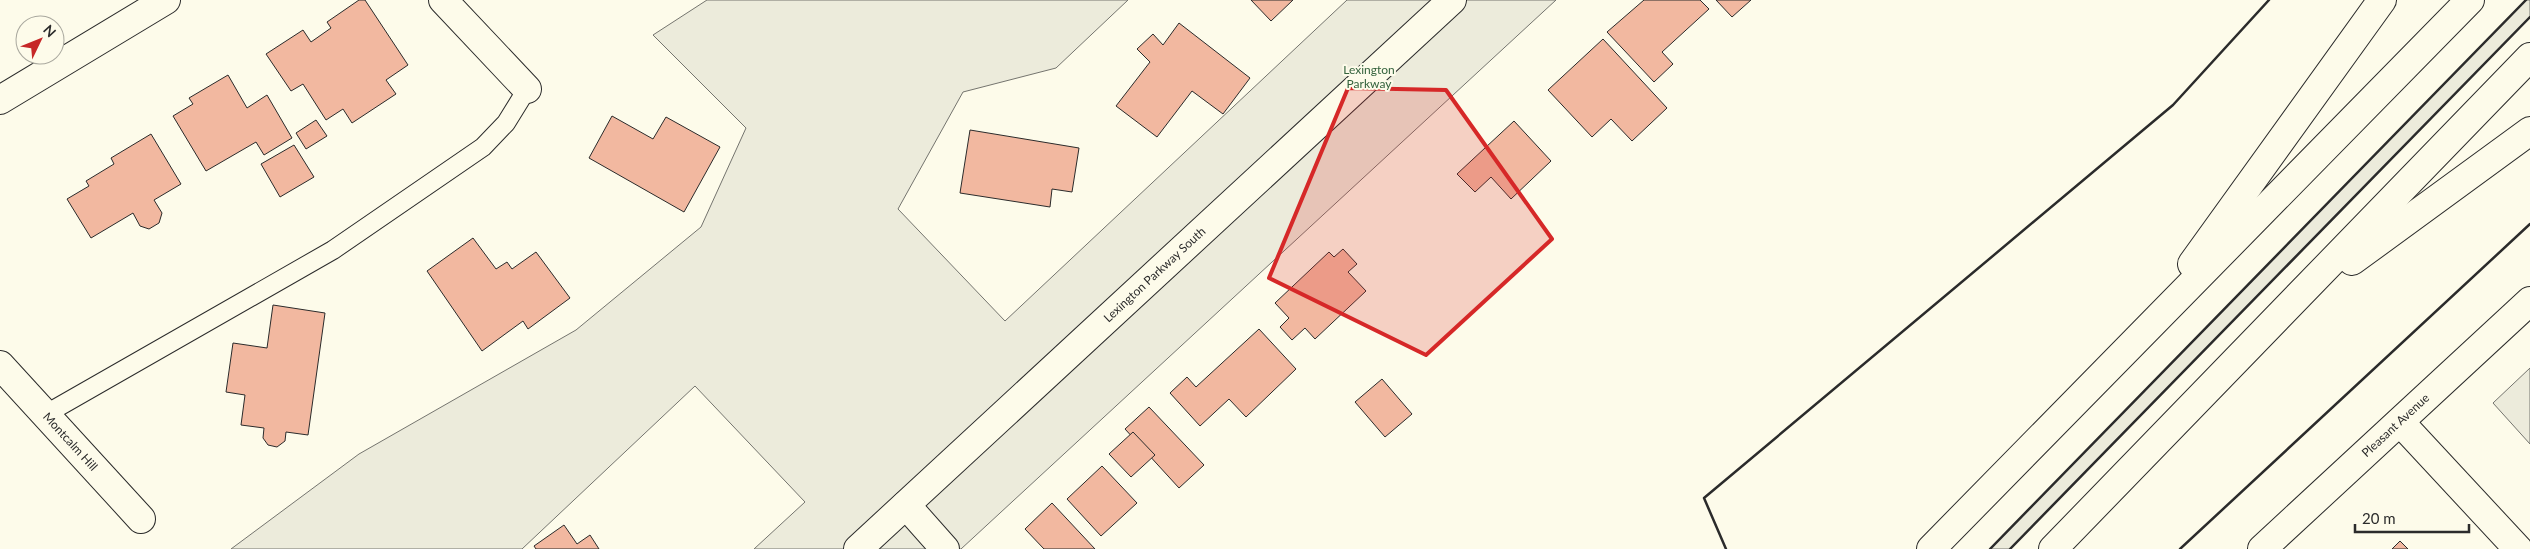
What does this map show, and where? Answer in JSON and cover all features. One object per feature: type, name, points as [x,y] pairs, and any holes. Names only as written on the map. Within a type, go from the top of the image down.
[{"type":"main road","points":[[0,100],[166,0]]},
{"type":"main road","points":[[443,0],[528,89]]},
{"type":"main road","name":"Lexington Parkway South","points":[[858,549],[1452,0]]},
{"type":"main road","points":[[2141,334],[2382,0]]},
{"type":"main road","points":[[1931,549],[2470,0]]},
{"type":"main road","points":[[2053,549],[2530,58]]},
{"type":"main road","points":[[2292,304],[2530,131]]},
{"type":"main road","name":"Pleasant Avenue","points":[[2262,549],[2530,301]]},
{"type":"main road","name":"Montcalm Hill","points":[[0,365],[140,519]]},
{"type":"main road","points":[[2400,422],[2518,549]]},
{"type":"main road","points":[[906,505],[945,549]]},
{"type":"lane","points":[[46,414],[333,250],[483,147],[506,123],[528,89]]},
{"type":"highlighted area","points":[[1348,88],[1446,90],[1552,239],[1426,355],[1269,278]]},
{"type":"green space","name":"Lexington Parkway","points":[[707,0],[1128,0],[1056,68],[963,92],[898,209],[1005,321],[1347,0],[1556,0],[961,549],[754,549],[805,502],[695,386],[522,549],[231,549],[359,454],[576,330],[701,227],[746,128],[653,35]]},
{"type":"green space","points":[[2526,0],[2530,0],[2530,17],[2010,549],[1990,549]]},
{"type":"green space","points":[[2530,368],[2530,444],[2493,403]]},
{"type":"building","points":[[359,0],[365,0],[408,65],[386,80],[396,94],[352,123],[343,109],[326,120],[303,84],[291,91],[266,54],[303,30],[311,42],[331,28],[327,22]]},
{"type":"building","points":[[1251,0],[1293,0],[1271,21]]},
{"type":"building","points":[[1644,0],[1700,0],[1709,9],[1662,52],[1673,64],[1654,82],[1607,32]]},
{"type":"building","points":[[1716,0],[1751,0],[1732,17]]},
{"type":"building","points":[[1179,23],[1250,78],[1223,114],[1192,91],[1157,137],[1116,106],[1150,62],[1137,49],[1153,34],[1163,45]]},
{"type":"building","points":[[1603,39],[1667,108],[1632,141],[1611,119],[1592,137],[1548,90]]},
{"type":"building","points":[[228,75],[247,108],[267,95],[292,138],[264,155],[256,142],[206,171],[173,116],[193,104],[189,98]]},
{"type":"building","points":[[612,116],[653,139],[666,117],[720,147],[684,212],[589,158]]},
{"type":"building","points":[[316,120],[327,136],[306,149],[296,133]]},
{"type":"building","points":[[1514,121],[1551,161],[1511,199],[1491,177],[1475,192],[1457,174]]},
{"type":"building","points":[[970,130],[1079,148],[1072,192],[1052,189],[1050,207],[960,193]]},
{"type":"building","points":[[151,134],[181,184],[154,200],[162,213],[159,223],[149,229],[140,226],[133,213],[91,238],[67,199],[89,186],[86,181],[114,164],[111,158]]},
{"type":"building","points":[[294,145],[314,177],[280,197],[261,164]]},
{"type":"building","points":[[473,238],[496,269],[507,262],[512,269],[536,252],[570,298],[528,329],[523,321],[482,351],[427,271]]},
{"type":"building","points":[[1343,249],[1357,264],[1348,272],[1366,291],[1315,339],[1305,328],[1292,340],[1280,327],[1289,318],[1275,303],[1329,252],[1334,257]]},
{"type":"building","points":[[273,305],[325,313],[308,435],[286,432],[285,441],[277,447],[268,445],[263,438],[264,428],[241,425],[245,395],[226,392],[233,343],[267,348]]},
{"type":"building","points":[[1259,329],[1296,369],[1246,417],[1229,399],[1200,426],[1170,393],[1187,377],[1196,387]]},
{"type":"building","points":[[1382,379],[1412,414],[1385,437],[1355,402]]},
{"type":"building","points":[[1149,407],[1204,465],[1179,488],[1125,429]]},
{"type":"building","points":[[1133,432],[1155,455],[1131,477],[1109,454]]},
{"type":"building","points":[[1102,466],[1137,503],[1101,536],[1067,499]]},
{"type":"building","points":[[1052,503],[1095,549],[1044,549],[1025,529]]},
{"type":"building","points":[[564,525],[577,544],[590,535],[599,549],[536,549],[534,546]]},
{"type":"building","points":[[2400,541],[2408,549],[2392,549]]},
{"type":"wall","points":[[1726,549],[1704,498],[2173,105],[2269,0]]},
{"type":"wall","points":[[1990,549],[2526,0]]},
{"type":"wall","points":[[2010,549],[2530,17]]},
{"type":"wall","points":[[2180,549],[2530,224]]}]
